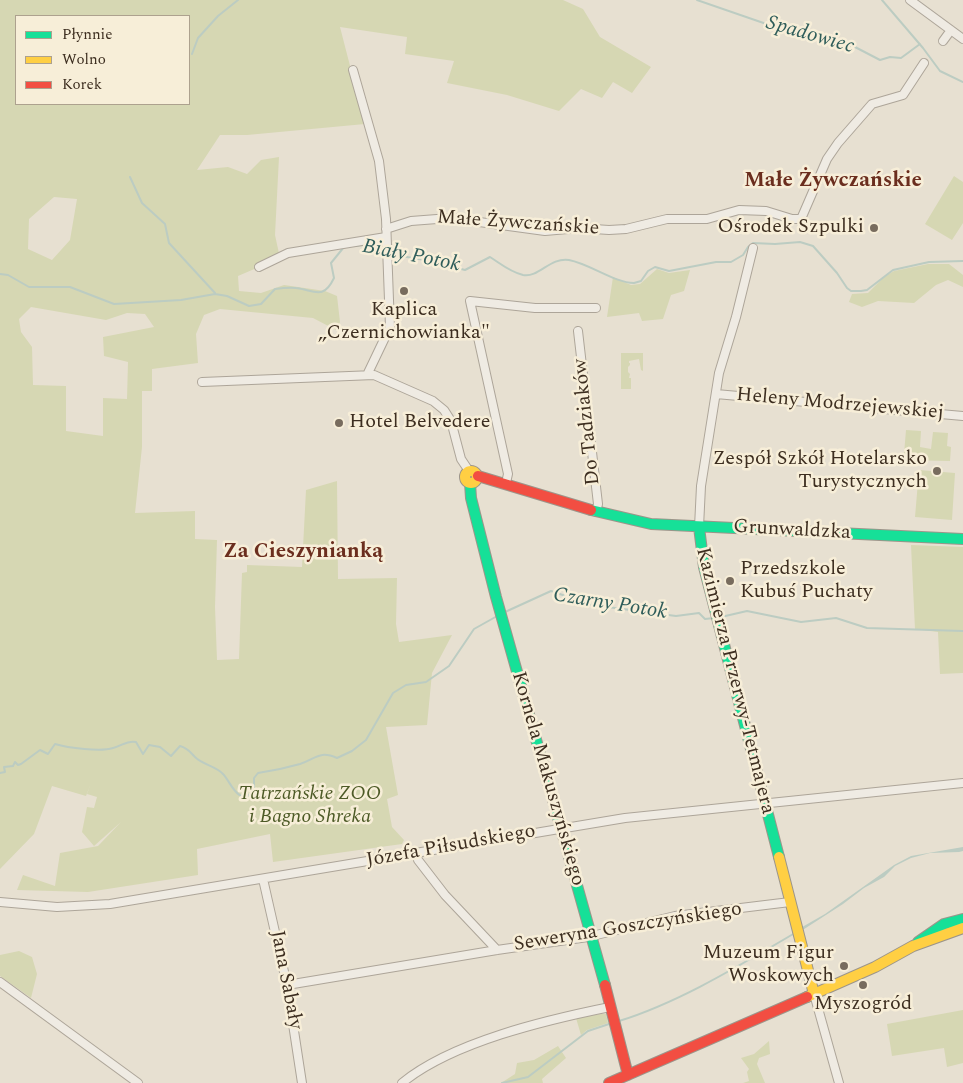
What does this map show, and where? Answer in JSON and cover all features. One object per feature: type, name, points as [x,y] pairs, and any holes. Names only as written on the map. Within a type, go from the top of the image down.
[{"type":"street","points":[[910,0],[963,39]]},
{"type":"street","points":[[943,41],[951,30]]},
{"type":"street","name":"Małe Żywczańskie","points":[[259,267],[288,253],[386,233],[411,220],[439,218],[487,221],[545,231],[626,229],[667,218],[707,220],[739,210],[766,211],[792,220],[801,219],[828,159],[838,143],[872,104],[903,95],[924,63]]},
{"type":"street","points":[[353,70],[379,161],[387,247],[390,327],[368,373]]},
{"type":"street","name":"Kazimierza Przerwy-Tetmajera","points":[[753,248],[736,317],[720,367],[701,486],[699,527],[701,555],[814,994]]},
{"type":"street","points":[[506,483],[508,474],[470,301],[535,308],[596,308]]},
{"type":"street","name":"Do Tadziaków","points":[[578,331],[598,505],[596,512]]},
{"type":"street","points":[[202,382],[368,373],[433,401],[444,410],[451,421],[461,459],[472,477]]},
{"type":"street","name":"Heleny Modrzejewskiej","points":[[716,394],[963,416]]},
{"type":"street","name":"Grunwaldzka","points":[[472,477],[506,483],[596,512],[640,522],[699,527],[963,539]]},
{"type":"street","name":"Kornela Makuszyńskiego","points":[[472,477],[471,498],[501,614],[592,936],[628,1075]]},
{"type":"street","name":"Józefa Piłsudskiego","points":[[0,902],[57,907],[98,905],[560,828],[680,812],[765,805],[963,783]]},
{"type":"street","name":"Seweryna Goszczyńskiego","points":[[416,853],[418,860],[445,895],[496,950]]},
{"type":"street","name":"Jana Sabały","points":[[263,879],[287,985],[302,1083]]},
{"type":"street","name":"Seweryna Goszczyńskiego","points":[[287,985],[592,936],[670,917],[790,902]]},
{"type":"street","points":[[609,1083],[875,967],[963,919]]},
{"type":"street","points":[[937,932],[963,928]]},
{"type":"street","points":[[0,982],[138,1083]]},
{"type":"street","points":[[814,994],[839,1083]]},
{"type":"street","points":[[402,1083],[425,1065],[442,1057],[511,1033],[610,1007]]},
{"type":"green space","name":"Tatrzańskie ZOO i Bagno Shreka","points":[[0,0],[563,0],[583,9],[600,37],[651,67],[632,93],[613,82],[602,98],[581,89],[559,111],[507,95],[447,83],[454,61],[405,54],[407,37],[340,27],[365,124],[247,135],[220,135],[197,170],[228,167],[247,174],[261,160],[279,157],[275,235],[280,258],[238,276],[239,291],[261,293],[284,285],[325,291],[337,296],[340,322],[336,330],[313,318],[220,309],[204,315],[196,334],[198,363],[152,369],[152,391],[142,391],[142,447],[135,513],[195,511],[195,539],[217,540],[215,607],[217,660],[239,659],[242,573],[247,572],[247,565],[302,567],[306,490],[337,481],[338,579],[397,578],[396,624],[399,642],[452,635],[432,673],[427,725],[386,727],[398,795],[387,799],[392,827],[404,840],[402,844],[273,862],[270,834],[197,849],[198,875],[88,892],[17,890],[23,875],[55,886],[60,853],[98,846],[121,822],[94,846],[82,832],[87,807],[94,808],[97,797],[87,794],[91,783],[86,796],[52,786],[34,834],[0,869]],"holes":[[[54,197],[77,199],[70,240],[52,260],[28,249],[29,219]],[[31,307],[106,320],[127,313],[145,314],[154,327],[103,337],[104,356],[128,362],[127,399],[103,398],[103,436],[66,431],[66,386],[33,385],[32,347],[21,332],[19,319]]]},
{"type":"green space","points":[[954,176],[963,182],[963,223],[952,240],[925,224]]},
{"type":"green space","points":[[928,264],[949,264],[963,275],[963,287],[948,280],[936,285],[914,303],[878,301],[862,307],[849,302],[852,294],[868,293],[884,277],[894,271]]},
{"type":"green space","points":[[657,269],[669,273],[690,270],[684,291],[671,295],[663,319],[642,321],[639,313],[607,317],[613,277],[631,285],[640,284]]},
{"type":"green space","points":[[621,353],[643,353],[643,371],[641,370],[639,359],[629,361],[628,372],[630,374],[629,378],[631,378],[631,389],[621,389]]},
{"type":"green space","points":[[906,430],[921,431],[920,447],[931,449],[933,432],[948,433],[947,446],[951,447],[950,461],[900,460],[901,454],[904,454]]},
{"type":"green space","points":[[919,470],[955,473],[952,520],[915,517]]},
{"type":"green space","points":[[911,545],[963,547],[963,673],[940,674],[938,632],[915,629]]},
{"type":"green space","points":[[19,951],[32,957],[37,974],[31,998],[0,976],[0,955]]},
{"type":"green space","points":[[963,1010],[963,1063],[947,1067],[944,1048],[892,1056],[887,1024]]},
{"type":"green space","points":[[606,1014],[608,1023],[587,1030],[581,1035],[576,1018]]},
{"type":"green space","points":[[769,1041],[770,1054],[759,1058],[757,1064],[765,1083],[743,1083],[749,1081],[747,1072],[749,1069],[741,1058],[754,1054]]},
{"type":"green space","points":[[558,1046],[566,1058],[542,1079],[543,1083],[501,1083],[515,1074],[517,1063],[534,1060]]},
{"type":"shaded area","points":[[963,847],[963,851],[930,853],[911,858],[895,866],[884,877],[864,888],[798,933],[797,930],[825,914],[894,865],[911,856]]},
{"type":"waterway","points":[[192,54],[198,38],[218,16],[238,0]]},
{"type":"waterway","name":"Spadowiec","points":[[697,0],[778,28],[800,28],[821,39],[855,47],[880,60],[890,57],[901,58],[920,44]]},
{"type":"waterway","name":"Spadowiec","points":[[882,0],[940,71],[963,82]]},
{"type":"waterway","points":[[130,177],[142,203],[165,224],[169,243],[215,293]]},
{"type":"waterway","name":"Biały Potok","points":[[389,254],[431,261],[465,270],[490,257],[510,270],[523,275],[534,274],[550,264],[569,260],[619,280],[634,283],[641,281],[648,271],[655,267],[669,271],[716,262],[731,262],[743,255],[753,243],[800,242],[813,246],[851,291],[867,290],[893,270],[929,262],[963,261]]},
{"type":"waterway","name":"Biały Potok","points":[[354,246],[362,245],[385,253]]},
{"type":"waterway","name":"Biały Potok","points":[[0,274],[8,275],[29,287],[70,287],[114,304],[181,300],[215,294],[227,296],[249,306],[261,304],[275,289],[294,288],[318,292],[326,290],[334,278],[331,263],[344,247]]},
{"type":"waterway","name":"Czarny Potok","points":[[505,612],[551,591],[592,605],[676,616],[699,613],[705,619],[714,618]]},
{"type":"waterway","name":"Czarny Potok","points":[[721,617],[747,611],[801,622],[836,618],[867,628],[963,631]]},
{"type":"waterway","name":"Czarny Potok","points":[[0,773],[5,772],[4,767],[13,766],[15,762],[18,765],[21,764],[40,750],[48,754],[55,744],[101,750],[113,748],[127,742],[136,742],[143,754],[149,745],[160,747],[171,756],[180,746],[185,748],[198,760],[220,771],[239,795],[248,795],[254,791],[254,778],[258,773],[300,764],[322,755],[337,758],[352,751],[366,740],[393,693],[406,685],[426,682],[449,666],[474,629],[499,615]]},
{"type":"waterway","points":[[619,1021],[687,993],[795,933]]},
{"type":"waterway","points":[[502,1083],[528,1077],[588,1031],[612,1023]]},
{"type":"traffic: fast","points":[[470,483],[471,498],[496,597],[605,985]]},
{"type":"traffic: fast","points":[[591,510],[651,524],[963,539]]},
{"type":"traffic: fast","points":[[699,527],[704,567],[779,857]]},
{"type":"traffic: fast","points":[[918,942],[944,924],[963,919]]},
{"type":"traffic: slow","points":[[469,471],[473,471],[477,477],[473,483],[469,483],[465,479],[465,475],[469,471]]},
{"type":"traffic: slow","points":[[779,857],[814,994]]},
{"type":"traffic: slow","points":[[807,997],[875,967],[913,946],[963,928]]},
{"type":"traffic: jam","points":[[478,476],[591,510]]},
{"type":"traffic: jam","points":[[605,985],[628,1075]]},
{"type":"traffic: jam","points":[[609,1083],[807,997]]},
{"type":"place","name":"Ośrodek Szpulki","points":[[874,228]]},
{"type":"place","name":"Kaplica „Czernichowianka\"","points":[[404,291]]},
{"type":"place","name":"Hotel Belvedere","points":[[339,423]]},
{"type":"place","name":"Zespół Szkół Hotelarsko Turystycznych","points":[[937,471]]},
{"type":"place","name":"Przedszkole Kubuś Puchaty","points":[[730,581]]},
{"type":"place","name":"Muzeum Figur Woskowych","points":[[844,966]]},
{"type":"place","name":"Myszogród","points":[[863,985]]},
{"type":"district","name":"Małe Żywczańskie","points":[[833,182]]},
{"type":"district","name":"Za Cieszynianką","points":[[303,553]]}]
